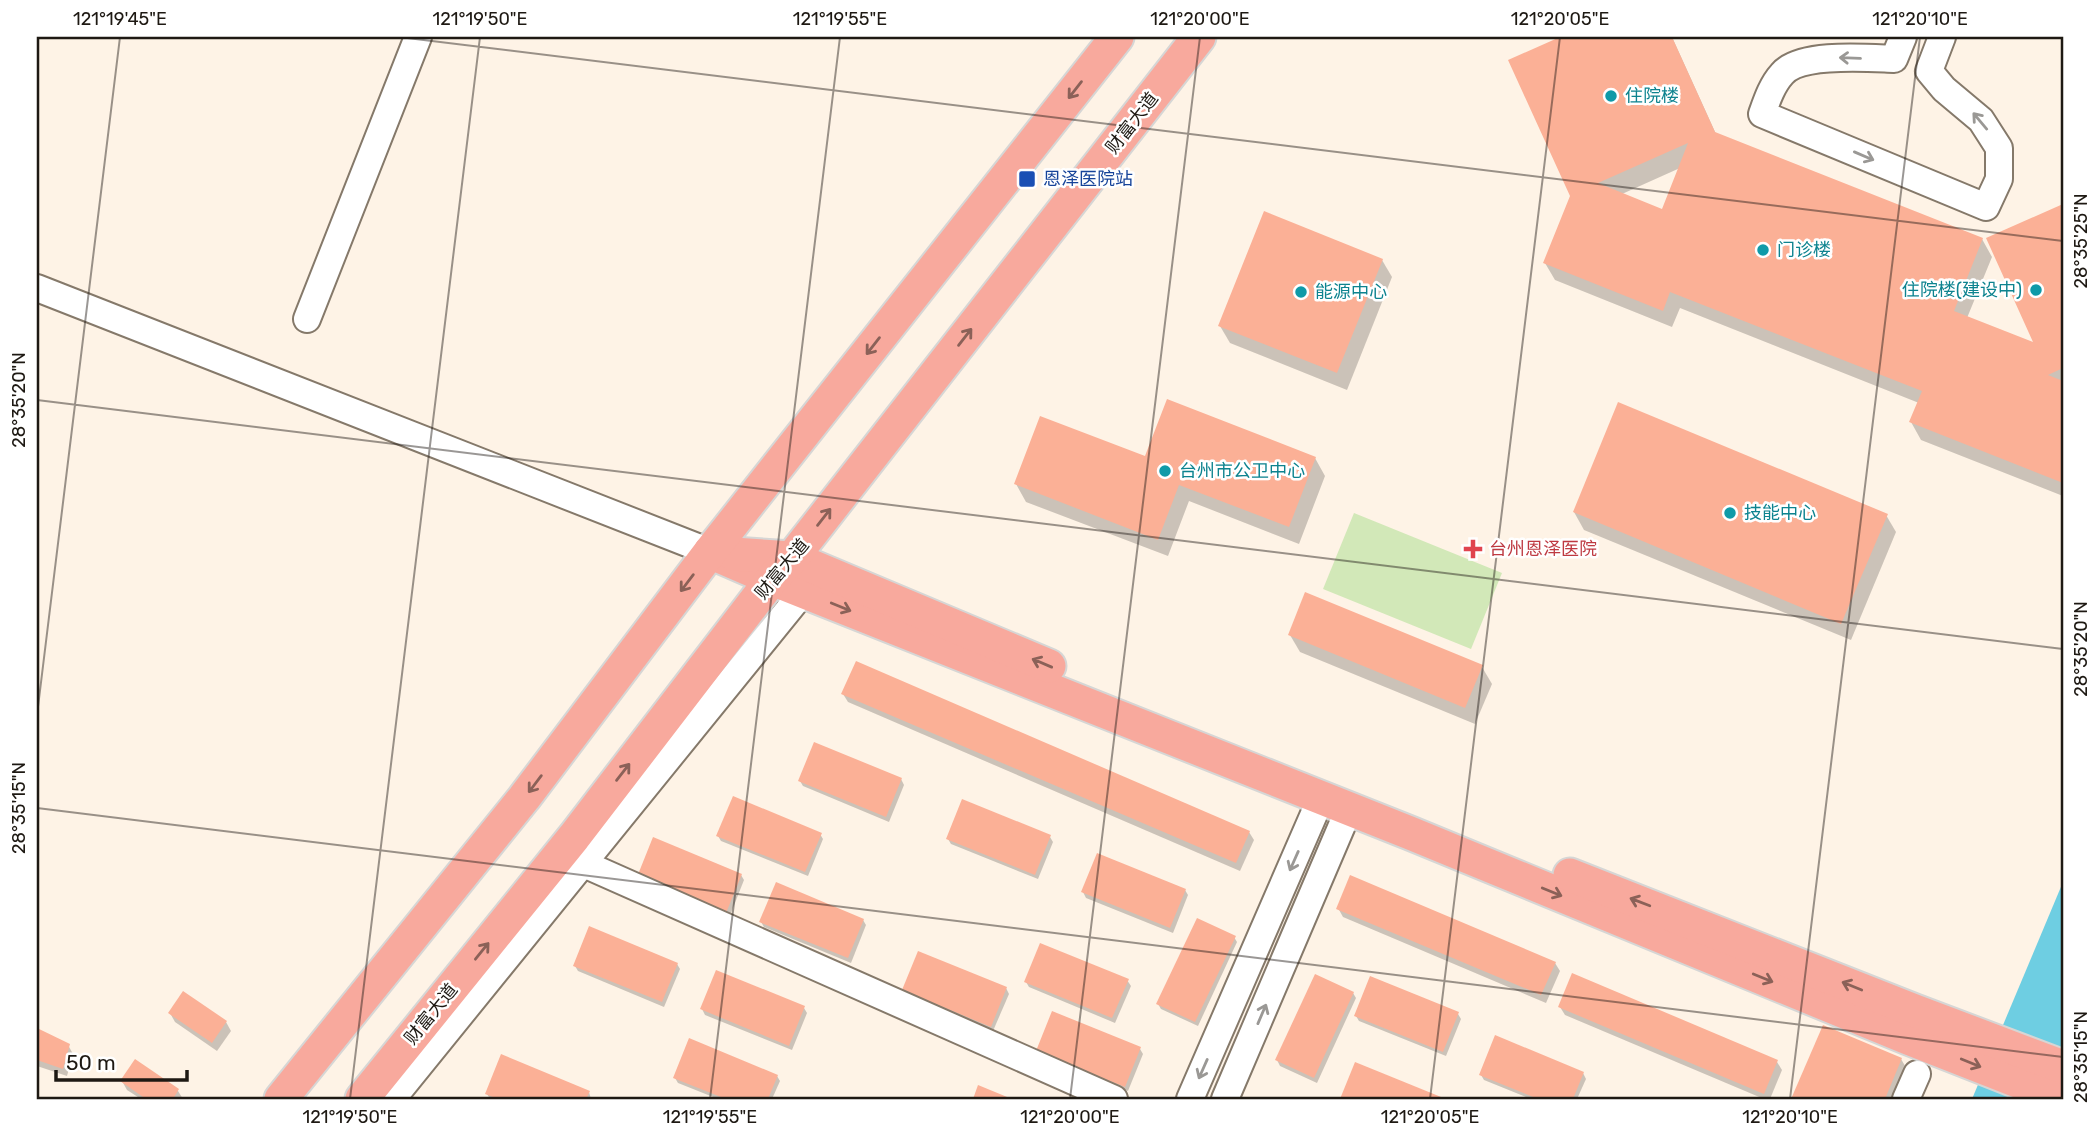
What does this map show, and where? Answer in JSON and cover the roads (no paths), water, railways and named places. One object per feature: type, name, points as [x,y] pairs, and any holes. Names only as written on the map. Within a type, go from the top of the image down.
[{"type":"main road","points":[[281,1099],[524,798],[710,552],[1117,37]]},
{"type":"main road","name":"财富大道","points":[[362,1099],[574,837],[1199,37]]},
{"type":"main road","points":[[710,552],[782,569],[1762,949],[2063,1099]]},
{"type":"main road","points":[[782,569],[803,592],[1335,804],[1912,1025],[2063,1067]]},
{"type":"street","points":[[307,319],[418,37]]},
{"type":"street","points":[[1903,37],[1894,59],[1837,57],[1804,62],[1783,72],[1771,91],[1762,114],[1986,207],[1999,179],[1999,148],[1981,120],[1944,89],[1929,71],[1942,37]]},
{"type":"street","points":[[37,288],[710,552]]},
{"type":"street","points":[[392,1099],[803,592]]},
{"type":"street","points":[[1190,1099],[1335,804]]},
{"type":"street","points":[[1225,1099],[1335,804]]},
{"type":"street","points":[[584,864],[1114,1099]]},
{"type":"street","points":[[1906,1099],[1917,1074]]},
{"type":"water","points":[[2063,882],[2063,1099],[1972,1099]]},
{"type":"place","name":"住院楼","points":[[1611,96]]},
{"type":"place","name":"恩泽医院站","points":[[1027,179]]},
{"type":"place","name":"门诊楼","points":[[1763,250]]},
{"type":"place","name":"住院楼(建设中)","points":[[2036,290]]},
{"type":"place","name":"能源中心","points":[[1301,292]]},
{"type":"place","name":"台州市公卫中心","points":[[1165,471]]},
{"type":"place","name":"技能中心","points":[[1730,513]]},
{"type":"place","name":"台州恩泽医院","points":[[1473,549]]}]
